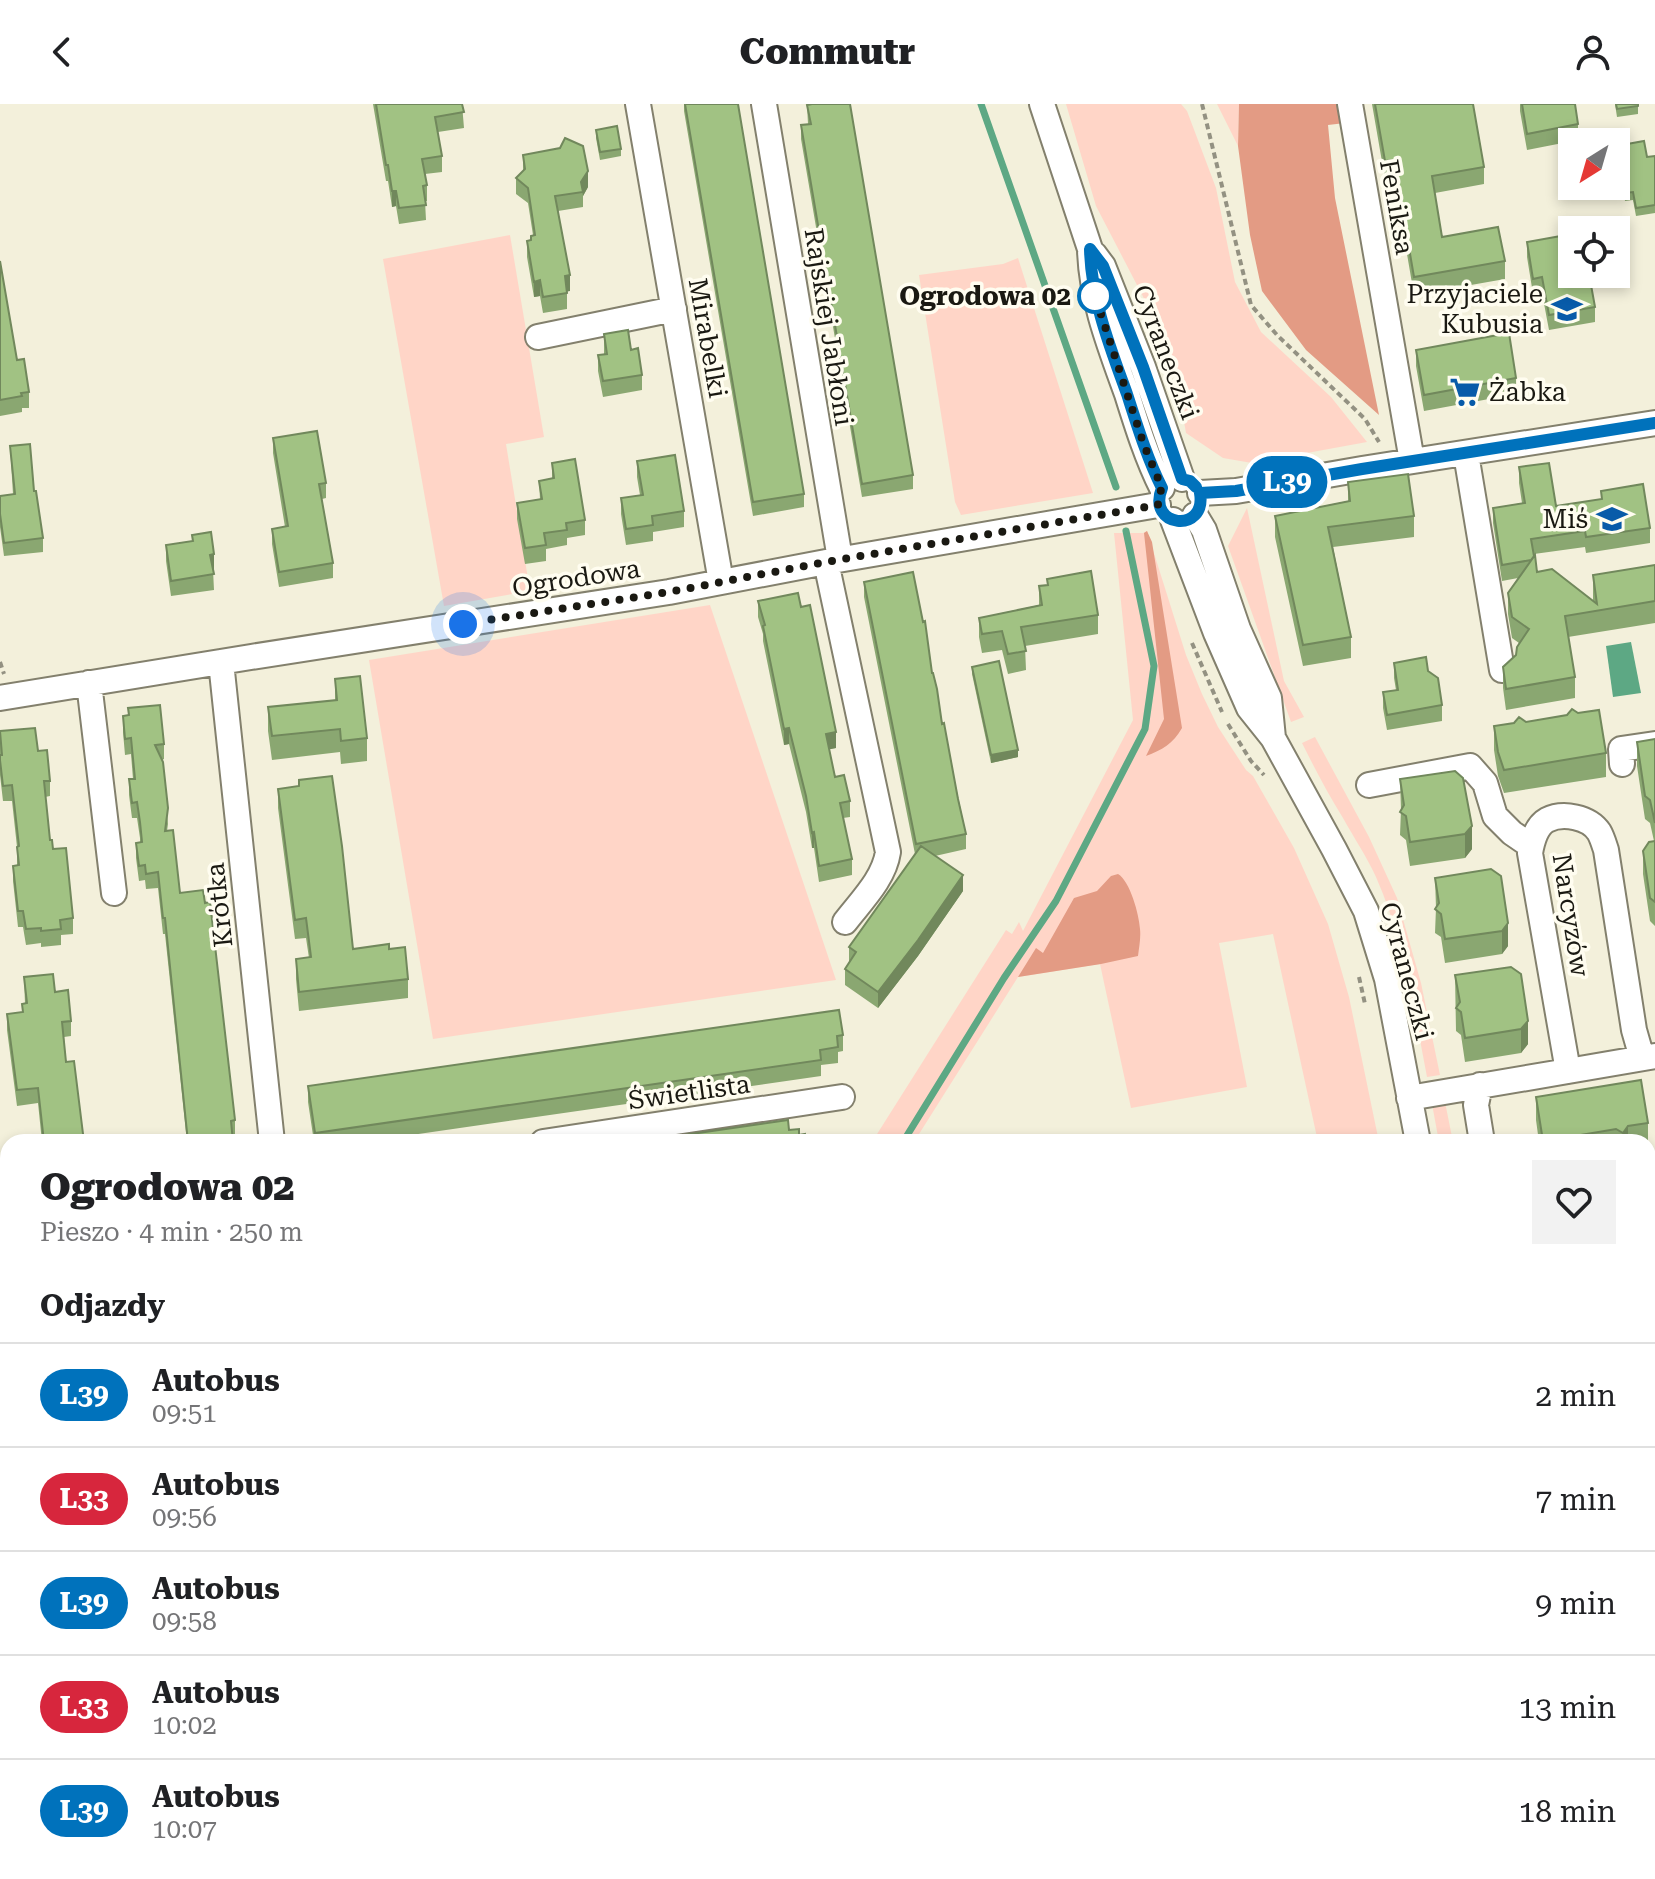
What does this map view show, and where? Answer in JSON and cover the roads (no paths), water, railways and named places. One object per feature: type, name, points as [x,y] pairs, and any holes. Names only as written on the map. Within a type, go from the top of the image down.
[{"type":"street","name":"Mirabelki","points":[[638,104],[721,582]]},
{"type":"street","name":"Rajskiej Jabłoni","points":[[764,104],[833,560],[888,852],[879,877],[845,922]]},
{"type":"street","name":"Cyraneczki","points":[[1042,104],[1090,249],[1090,273],[1096,300],[1144,445],[1178,500],[1204,530],[1238,629],[1269,698],[1273,738],[1366,911],[1387,979],[1416,1134]]},
{"type":"street","name":"Feniksa","points":[[1350,104],[1403,463]]},
{"type":"street","points":[[538,337],[674,309]]},
{"type":"street","name":"Ogrodowa","points":[[0,698],[615,601],[1178,500],[1655,423]]},
{"type":"street","points":[[1466,454],[1502,670]]},
{"type":"street","name":"Krótka","points":[[221,662],[271,1134]]},
{"type":"street","points":[[89,683],[114,893]]},
{"type":"street","points":[[1622,764],[1621,749],[1655,744]]},
{"type":"street","points":[[1369,785],[1470,766],[1485,783],[1495,816],[1531,846]]},
{"type":"street","name":"Narcyzów","points":[[1409,1098],[1480,1085],[1568,1071],[1649,1057],[1634,1030],[1606,850],[1598,830],[1582,819],[1566,816],[1547,820],[1540,827],[1530,853],[1568,1071]]},
{"type":"street","points":[[1480,1085],[1476,1105],[1481,1134]]},
{"type":"street","name":"Świetlista","points":[[596,1134],[842,1097]]},
{"type":"waterway","points":[[981,104],[1116,487]]},
{"type":"waterway","points":[[908,1134],[1004,978],[1056,901],[1145,729],[1154,666],[1126,531]]},
{"type":"place","name":"Ogrodowa 02","points":[[1095,296]]},
{"type":"place","name":"Przyjaciele Kubusia","points":[[1567,309]]},
{"type":"place","name":"Żabka","points":[[1465,392]]},
{"type":"place","name":"Miś","points":[[1612,519]]}]
